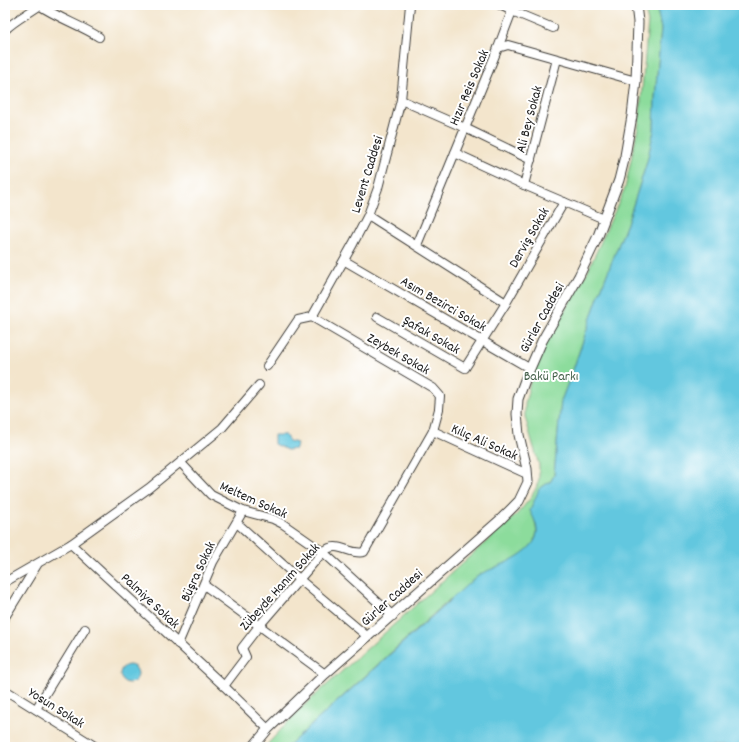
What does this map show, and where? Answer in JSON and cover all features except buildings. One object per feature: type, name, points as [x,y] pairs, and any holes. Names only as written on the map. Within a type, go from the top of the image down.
[{"type":"street","points":[[5,30],[14,21],[31,12],[39,5],[52,13],[85,28],[99,37]]},
{"type":"street","name":"Levent Caddesi","points":[[312,317],[345,261],[368,215],[378,188],[401,100],[410,5]]},
{"type":"street","points":[[500,5],[553,28]]},
{"type":"street","name":"Gürler Caddesi","points":[[253,747],[268,729],[325,674],[393,616],[515,506],[523,493],[528,482],[519,435],[517,414],[518,399],[529,368],[542,341],[579,276],[604,219],[618,180],[625,156],[636,81],[638,22],[636,5]]},
{"type":"street","points":[[498,48],[512,11]]},
{"type":"street","name":"Hızır Reis Sokak","points":[[417,245],[498,48],[508,45],[636,81]]},
{"type":"street","name":"Ali Bey Sokak","points":[[524,186],[558,59]]},
{"type":"street","points":[[401,100],[465,128],[531,160]]},
{"type":"street","points":[[455,153],[524,186],[564,202]]},
{"type":"street","name":"Derviş Sokak","points":[[483,341],[564,202],[604,219]]},
{"type":"street","points":[[368,215],[506,303]]},
{"type":"street","name":"Asım Bezirci Sokak","points":[[345,261],[529,368]]},
{"type":"street","points":[[267,366],[298,320],[312,317]]},
{"type":"street","name":"Zeybek Sokak","points":[[312,317],[433,388],[440,396],[439,409],[433,431]]},
{"type":"street","name":"Şafak Sokak","points":[[378,317],[466,368],[483,341]]},
{"type":"street","points":[[5,582],[71,544],[149,488],[222,428],[259,384]]},
{"type":"street","name":"Kılıç Ali Sokak","points":[[433,431],[527,474]]},
{"type":"street","name":"Zübeyde Hanım Sokak","points":[[224,686],[246,657],[242,648],[259,626],[327,548],[341,548],[358,554],[364,552],[433,431]]},
{"type":"street","name":"Meltem Sokak","points":[[181,463],[211,495],[243,510],[273,519],[283,524],[323,552],[393,616]]},
{"type":"street","name":"Büşra Sokak","points":[[178,644],[213,562],[243,510]]},
{"type":"street","points":[[236,523],[299,579],[368,637]]},
{"type":"street","name":"Palmiye Sokak","points":[[71,544],[224,686],[268,729]]},
{"type":"street","points":[[5,617],[38,563]]},
{"type":"street","points":[[204,585],[325,674]]},
{"type":"street","points":[[36,709],[85,629]]},
{"type":"street","name":"Yosun Sokak","points":[[5,690],[96,747]]},
{"type":"green space","name":"Bakü Parkı","points":[[644,5],[657,5],[661,29],[655,98],[654,130],[647,162],[628,221],[598,297],[561,401],[554,475],[551,481],[539,489],[535,521],[537,533],[534,542],[527,551],[449,600],[287,747],[265,747],[300,709],[517,514],[530,499],[536,488],[539,479],[539,465],[525,417],[525,404],[533,370],[543,347],[586,275],[625,188],[639,123],[648,22]]},
{"type":"water","points":[[657,5],[744,5],[744,747],[287,747],[478,575],[514,559],[530,547],[535,540],[537,532],[534,519],[530,511],[539,489],[551,481],[554,475],[561,401],[598,297],[628,221],[647,162],[654,130],[655,98],[661,29]]},
{"type":"water","points":[[274,435],[285,435],[289,441],[297,443],[296,449],[287,450],[274,444]]},
{"type":"water","points":[[129,665],[135,668],[138,674],[135,680],[129,683],[123,680],[120,674],[123,668]]}]
